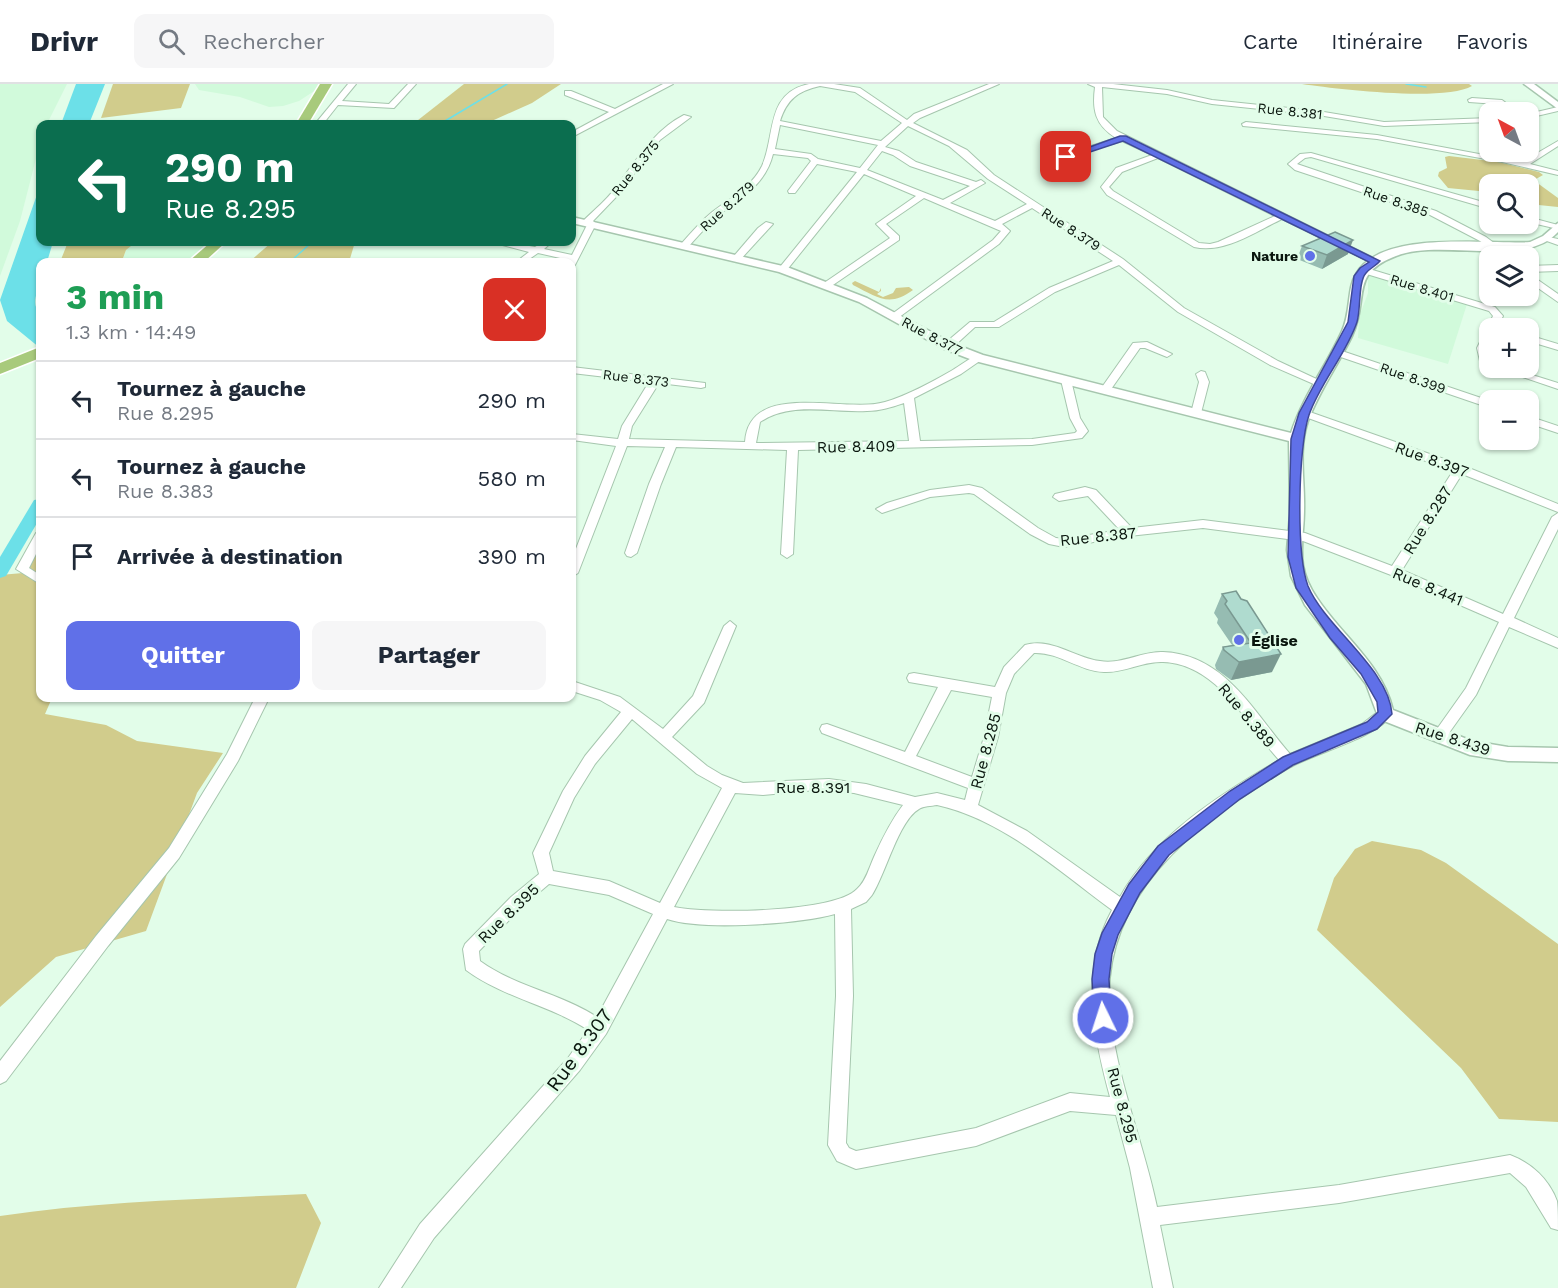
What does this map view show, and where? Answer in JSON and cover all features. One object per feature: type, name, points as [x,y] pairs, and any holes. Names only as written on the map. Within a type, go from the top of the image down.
[{"type":"highway","points":[[304,120],[326,84]]},
{"type":"highway","points":[[200,258],[214,246]]},
{"type":"highway","points":[[0,369],[36,354]]},
{"type":"street","points":[[323,120],[352,84]]},
{"type":"street","points":[[335,103],[392,106],[412,84]]},
{"type":"street","points":[[647,84],[657,91]]},
{"type":"street","points":[[576,133],[669,84]]},
{"type":"street","name":"Rue 8.379","points":[[820,84],[857,90],[907,123],[958,148],[998,181],[1120,261],[1181,310],[1266,359],[1320,383]]},
{"type":"street","name":"Rue 8.279","points":[[685,245],[714,215],[747,192],[768,161],[779,108],[796,90],[820,84]]},
{"type":"street","points":[[783,268],[881,146],[907,123],[923,113],[995,84]]},
{"type":"street","points":[[1095,84],[1098,112],[1102,125],[1107,130],[1281,216],[1325,242],[1375,261]]},
{"type":"street","name":"Rue 8.381","points":[[1095,84],[1167,92],[1212,102],[1318,113],[1384,124],[1479,120]]},
{"type":"street","points":[[1167,92],[1173,84]]},
{"type":"street","points":[[1528,84],[1558,108]]},
{"type":"street","points":[[568,93],[615,112]]},
{"type":"street","points":[[1472,100],[1499,102]]},
{"type":"street","points":[[1539,113],[1558,108]]},
{"type":"street","name":"Rue 8.375","points":[[589,223],[666,131],[687,117]]},
{"type":"street","points":[[775,122],[881,146],[914,164],[976,185]]},
{"type":"street","points":[[1246,124],[1377,137],[1558,173]]},
{"type":"street","points":[[1066,157],[1123,138]]},
{"type":"street","points":[[1523,165],[1558,143]]},
{"type":"street","points":[[770,151],[811,156],[815,161],[863,171],[996,224],[1006,231],[1003,236],[896,316]]},
{"type":"street","points":[[1159,155],[1119,170],[1105,188],[1197,245],[1210,247],[1281,216]]},
{"type":"street","name":"Rue 8.385","points":[[1479,204],[1311,155],[1303,156],[1292,164],[1429,211],[1459,225],[1492,246]]},
{"type":"street","points":[[792,192],[815,161]]},
{"type":"street","points":[[943,204],[976,185],[998,181]]},
{"type":"street","points":[[827,285],[896,238],[880,224],[922,195]]},
{"type":"street","points":[[996,224],[1033,204]]},
{"type":"street","name":"Rue 8.377","points":[[576,221],[783,268],[896,316],[948,346],[979,358],[1297,439]]},
{"type":"street","points":[[1523,246],[1552,240],[1558,227],[1539,222]]},
{"type":"street","points":[[573,258],[589,223]]},
{"type":"street","points":[[737,258],[768,224]]},
{"type":"street","points":[[514,246],[564,258]]},
{"type":"street","points":[[525,258],[543,246]]},
{"type":"street","points":[[1385,714],[1384,702],[1366,670],[1335,634],[1303,588],[1295,568],[1297,439],[1304,413],[1353,322],[1359,276],[1363,270],[1375,261],[1421,247],[1479,246]]},
{"type":"street","points":[[948,346],[973,324],[996,325],[1052,290],[1120,261]]},
{"type":"street","points":[[1539,269],[1558,268]]},
{"type":"street","name":"Rue 8.401","points":[[1363,270],[1491,309],[1498,316],[1497,318]]},
{"type":"street","points":[[1539,284],[1558,299]]},
{"type":"street","points":[[1539,341],[1558,347]]},
{"type":"street","points":[[1105,390],[1137,345],[1147,345],[1167,354]]},
{"type":"street","name":"Rue 8.399","points":[[1336,352],[1479,401]]},
{"type":"street","points":[[750,447],[752,428],[756,421],[781,409],[879,407],[908,396],[979,358]]},
{"type":"street","name":"Rue 8.373","points":[[576,371],[701,385]]},
{"type":"street","points":[[1196,413],[1204,382],[1201,374]]},
{"type":"street","points":[[1533,378],[1558,386]]},
{"type":"street","name":"Rue 8.409","points":[[576,437],[623,443],[793,447],[1013,443],[1078,436],[1083,431],[1075,418],[1066,380]]},
{"type":"street","points":[[576,563],[623,443],[627,426],[655,381]]},
{"type":"street","points":[[908,396],[915,444]]},
{"type":"street","name":"Rue 8.397","points":[[1304,413],[1460,469],[1558,508]]},
{"type":"street","points":[[1539,423],[1558,430]]},
{"type":"street","points":[[631,553],[655,484],[672,444]]},
{"type":"street","points":[[787,554],[793,447]]},
{"type":"street","name":"Rue 8.287","points":[[1395,572],[1460,469]]},
{"type":"street","name":"Rue 8.387","points":[[882,509],[924,495],[973,489],[1024,525],[1053,541],[1077,541],[1129,532],[1203,524],[1295,536]]},
{"type":"street","points":[[1059,497],[1085,491],[1092,493],[1129,532]]},
{"type":"street","points":[[1439,736],[1471,691],[1558,517]]},
{"type":"street","name":"Rue 8.441","points":[[1295,536],[1316,541],[1395,572],[1558,643]]},
{"type":"street","points":[[36,543],[22,569],[36,578]]},
{"type":"street","points":[[663,738],[699,699],[730,626]]},
{"type":"street","name":"Rue 8.389","points":[[999,693],[1009,671],[1030,648],[1046,647],[1091,665],[1105,667],[1148,658],[1177,658],[1191,661],[1221,681],[1288,761]]},
{"type":"street","points":[[914,678],[999,693]]},
{"type":"street","points":[[908,759],[947,684]]},
{"type":"street","name":"Rue 8.391","points":[[576,687],[614,700],[711,776],[731,786],[756,789],[794,785],[844,785],[866,788],[915,803],[926,798],[939,799],[998,820],[1020,833],[1122,908]]},
{"type":"street","name":"Rue 8.285","points":[[969,809],[989,752],[999,693]]},
{"type":"street","points":[[0,1075],[102,941],[174,854],[233,757],[260,702]]},
{"type":"street","points":[[547,877],[541,853],[568,795],[590,760],[630,711]]},
{"type":"street","name":"Rue 8.439","points":[[1385,714],[1439,736],[1489,752],[1558,755]]},
{"type":"street","name":"Rue 8.295","points":[[1163,1288],[1150,1217],[1105,1034],[1100,979],[1104,954],[1122,908],[1144,874],[1174,841],[1235,795],[1288,761],[1372,726],[1385,714]]},
{"type":"street","points":[[828,729],[976,785]]},
{"type":"street","name":"Rue 8.307","points":[[389,1288],[427,1231],[574,1064],[600,1028],[731,786]]},
{"type":"street","points":[[915,803],[905,812],[895,830],[870,885],[859,898],[843,906],[846,949],[845,1021],[837,1145],[843,1155],[856,1160],[976,1137],[1070,1102],[1122,1107]]},
{"type":"street","name":"Rue 8.395","points":[[600,1028],[584,1017],[512,989],[481,973],[472,965],[471,949],[515,903],[547,877],[610,888],[663,912],[682,916],[735,918],[815,911],[843,906]]},
{"type":"street","points":[[1150,1217],[1339,1194],[1510,1164],[1522,1168],[1530,1175],[1558,1221]]},
{"type":"shaded area","points":[[0,84],[67,84],[49,120],[36,120],[36,159],[20,221],[0,276]]},
{"type":"shaded area","points":[[113,84],[190,84],[181,108],[101,118]]},
{"type":"shaded area","points":[[195,84],[325,84],[299,101],[269,107],[240,97],[199,90]]},
{"type":"shaded area","points":[[464,84],[561,84],[532,103],[494,120],[418,120]]},
{"type":"shaded area","points":[[1302,84],[1469,84],[1472,86],[1458,91],[1415,94]]},
{"type":"shaded area","points":[[1445,157],[1479,160],[1479,162],[1499,162],[1543,175],[1539,177],[1539,174],[1479,174],[1479,191],[1448,188],[1438,176],[1439,172],[1447,168]]},
{"type":"shaded area","points":[[1539,184],[1558,198],[1558,207],[1539,205]]},
{"type":"shaded area","points":[[66,246],[131,246],[126,250],[123,258],[62,258]]},
{"type":"shaded area","points":[[131,246],[205,246],[191,258],[123,258],[126,250]]},
{"type":"shaded area","points":[[267,246],[354,246],[350,258],[254,258]]},
{"type":"shaded area","points":[[1368,274],[1467,304],[1448,364],[1358,338],[1359,317],[1368,293]]},
{"type":"shaded area","points":[[855,281],[879,292],[881,288],[881,291],[877,294],[883,297],[893,293],[896,288],[909,287],[913,290],[897,298],[883,299],[853,285]]},
{"type":"shaded area","points":[[36,552],[36,702],[50,702],[45,714],[106,725],[137,741],[223,753],[197,793],[146,931],[56,957],[0,1007],[0,575],[23,573]]},
{"type":"shaded area","points":[[1372,841],[1421,850],[1446,863],[1558,944],[1558,1122],[1499,1119],[1461,1068],[1317,930],[1334,878],[1355,849]]},
{"type":"shaded area","points":[[306,1194],[321,1223],[296,1288],[0,1288],[0,1216],[114,1204]]},
{"type":"water","points":[[76,84],[105,84],[91,120],[62,120]]},
{"type":"water","points":[[36,197],[36,246],[52,246],[48,258],[36,258],[36,345],[7,321],[0,300]]},
{"type":"building","points":[[1335,232],[1353,240],[1327,255],[1302,246]]},
{"type":"building","points":[[1236,591],[1241,599],[1247,601],[1281,654],[1239,662],[1224,650],[1223,647],[1251,643],[1225,604],[1227,601],[1222,594]]},
{"type":"waterway","points":[[447,120],[507,84]]},
{"type":"waterway","points":[[1406,84],[1426,87]]},
{"type":"waterway","points":[[294,258],[308,246]]},
{"type":"waterway","points":[[0,572],[36,511]]},
{"type":"place","name":"Nature","points":[[1310,256]]},
{"type":"place","name":"Église","points":[[1239,640]]},
{"type":"route","points":[[1066,157],[1123,138],[1375,261],[1359,276],[1353,322],[1304,413],[1297,439],[1297,511],[1294,557],[1295,568],[1303,588],[1335,634],[1366,670],[1384,702],[1385,714],[1372,726],[1288,761],[1259,782],[1235,795],[1164,850],[1134,888],[1110,933],[1100,979],[1103,1018]]}]
